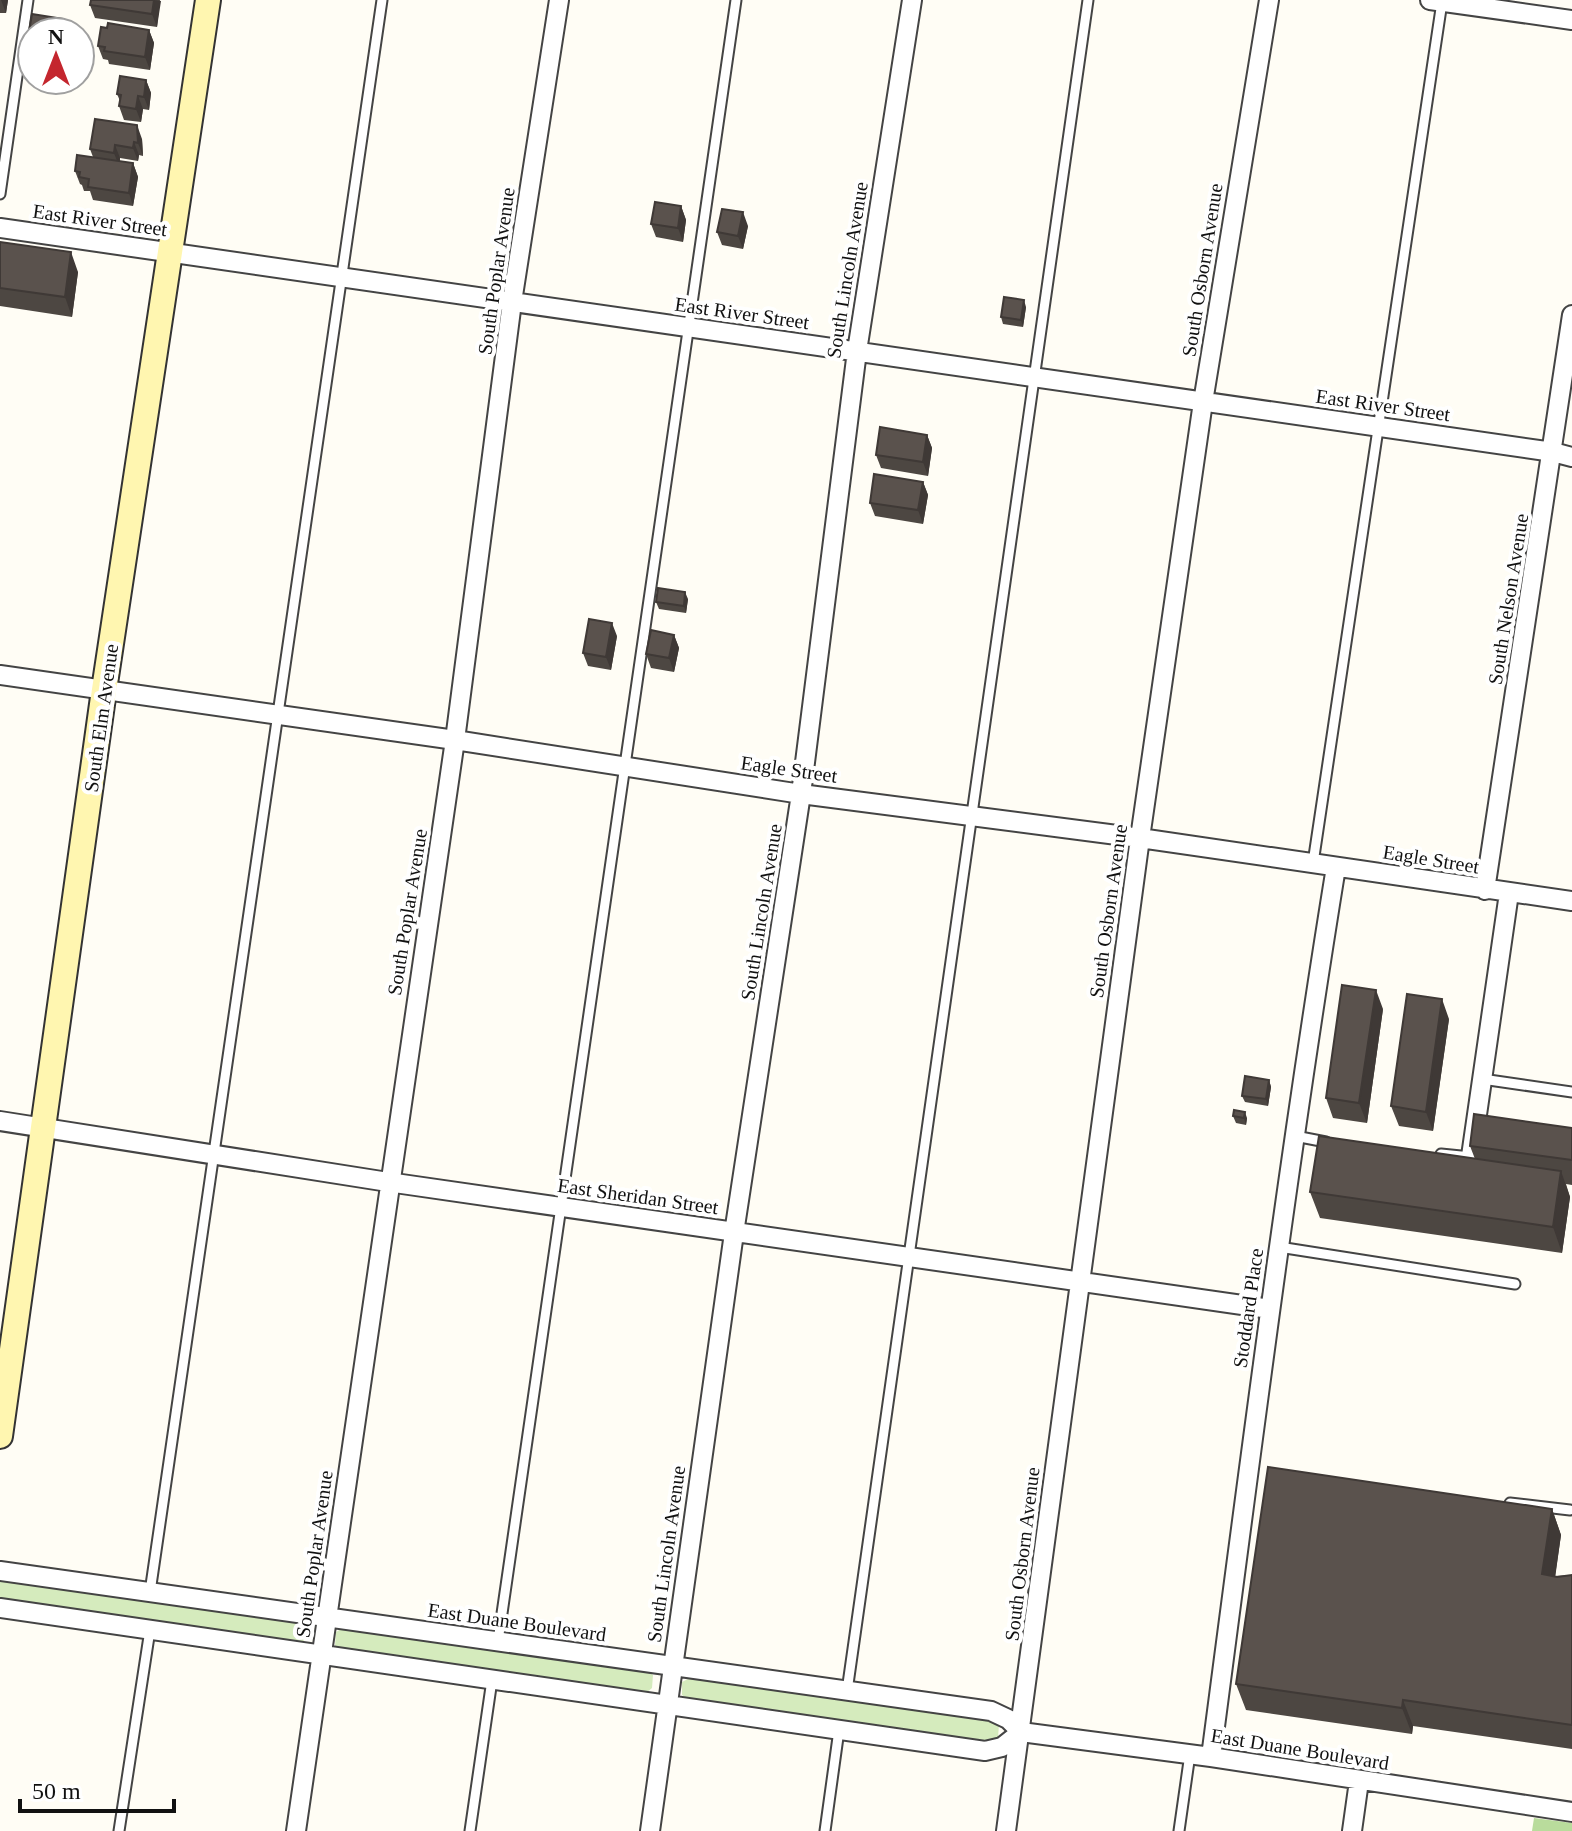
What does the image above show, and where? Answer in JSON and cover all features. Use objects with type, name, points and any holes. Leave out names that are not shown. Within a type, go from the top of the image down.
[{"type":"street","name":"South Elm Avenue","points":[[0,1436],[104,690],[208,0]]},
{"type":"street","name":"South Poplar Avenue","points":[[296,1831],[388,1182],[455,740],[512,302],[559,0]]},
{"type":"street","name":"South Lincoln Avenue","points":[[650,1831],[734,1233],[801,794],[857,351],[912,0]]},
{"type":"street","name":"South Osborn Avenue","points":[[1006,1831],[1140,838],[1203,402],[1269,0]]},
{"type":"street","points":[[1436,1],[1572,20]]},
{"type":"street","name":"East River Street","points":[[0,228],[1572,457]]},
{"type":"street","name":"South Nelson Avenue","points":[[1485,890],[1572,315]]},
{"type":"street","name":"Eagle Street","points":[[0,675],[455,740],[801,794],[1140,838],[1572,901]]},
{"type":"street","name":"Stoddard Place","points":[[1211,1757],[1256,1472],[1270,1309],[1336,867]]},
{"type":"street","points":[[1468,1177],[1509,893]]},
{"type":"street","name":"East Sheridan Street","points":[[0,1121],[388,1182],[1270,1309]]},
{"type":"street","name":"East Duane Boulevard","points":[[0,1571],[991,1711],[1008,1719],[1021,1732],[1211,1757],[1572,1812]]},
{"type":"street","points":[[0,1608],[985,1751],[1002,1747],[1021,1732]]},
{"type":"street","points":[[1352,1831],[1359,1781]]},
{"type":"lane","points":[[0,194],[28,0]]},
{"type":"lane","points":[[150,1592],[382,0]]},
{"type":"lane","points":[[498,1641],[736,0]]},
{"type":"lane","points":[[847,1691],[1088,0]]},
{"type":"lane","points":[[1313,863],[1378,427],[1436,1]]},
{"type":"lane","points":[[1482,1079],[1572,1092]]},
{"type":"lane","points":[[1295,1136],[1336,1145]]},
{"type":"lane","points":[[1426,1153],[1471,1157]]},
{"type":"lane","points":[[1279,1247],[1515,1284]]},
{"type":"lane","points":[[1493,1501],[1570,1510]]},
{"type":"lane","points":[[119,1831],[150,1630]]},
{"type":"lane","points":[[470,1831],[492,1680]]},
{"type":"lane","points":[[825,1831],[839,1730]]},
{"type":"lane","points":[[1179,1831],[1190,1754]]},
{"type":"green space","points":[[0,1579],[304,1623],[306,1639],[300,1643],[0,1599]]},
{"type":"green space","points":[[343,1628],[650,1673],[653,1675],[652,1688],[646,1693],[339,1648],[335,1646],[336,1632]]},
{"type":"green space","points":[[690,1678],[996,1722],[999,1724],[998,1738],[992,1742],[685,1697],[682,1695],[682,1682]]},
{"type":"green space","points":[[1534,1818],[1572,1823],[1572,1831],[1532,1831]]},
{"type":"building","points":[[91,0],[154,0],[152,14],[90,5]]},
{"type":"building","points":[[108,23],[149,30],[145,57],[104,51],[105,47],[98,46],[101,27],[107,28]]},
{"type":"building","points":[[120,76],[146,80],[144,97],[138,96],[136,109],[119,106]]},
{"type":"building","points":[[95,119],[137,125],[138,143],[134,142],[133,148],[115,145],[114,153],[90,149]]},
{"type":"building","points":[[77,155],[133,163],[129,193],[88,187],[89,179],[79,177],[80,172],[75,171]]},
{"type":"building","points":[[655,202],[681,206],[678,228],[651,224]]},
{"type":"building","points":[[722,209],[743,212],[738,236],[717,232]]},
{"type":"building","points":[[0,242],[71,252],[65,297],[0,288]]},
{"type":"building","points":[[1004,297],[1024,300],[1021,320],[1001,317]]},
{"type":"building","points":[[880,427],[927,435],[923,462],[876,455]]},
{"type":"building","points":[[874,474],[923,482],[918,510],[870,503]]},
{"type":"building","points":[[658,588],[685,592],[684,606],[656,602]]},
{"type":"building","points":[[589,619],[612,623],[606,657],[583,653]]},
{"type":"building","points":[[651,630],[674,635],[669,658],[646,654]]},
{"type":"building","points":[[1342,985],[1376,990],[1359,1103],[1326,1098]]},
{"type":"building","points":[[1407,994],[1442,999],[1426,1112],[1391,1106]]},
{"type":"building","points":[[1245,1076],[1269,1080],[1266,1099],[1242,1096]]},
{"type":"building","points":[[1234,1110],[1245,1112],[1244,1118],[1233,1116]]},
{"type":"building","points":[[1474,1114],[1572,1128],[1572,1160],[1470,1146]]},
{"type":"building","points":[[1319,1136],[1561,1171],[1553,1227],[1310,1192]]},
{"type":"building","points":[[1268,1467],[1552,1509],[1542,1574],[1557,1577],[1572,1575],[1572,1725],[1403,1700],[1402,1708],[1236,1684]]}]
